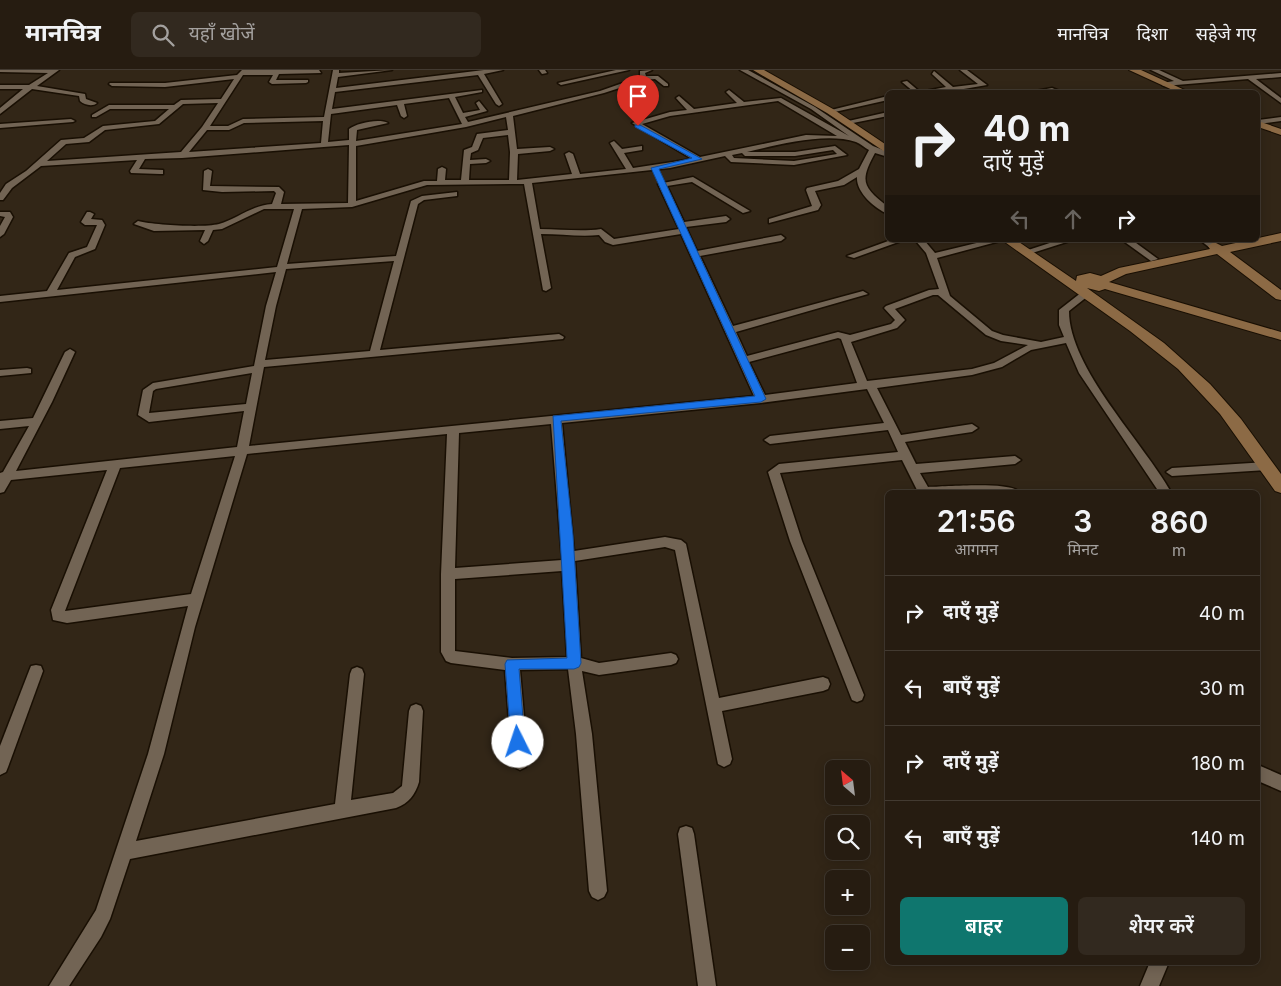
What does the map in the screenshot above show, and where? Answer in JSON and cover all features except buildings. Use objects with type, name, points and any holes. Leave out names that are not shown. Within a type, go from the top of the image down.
[{"type":"street","points":[[324,145],[336,72],[389,70]]},
{"type":"street","points":[[332,90],[500,70]]},
{"type":"street","points":[[561,83],[609,71],[626,70]]},
{"type":"street","points":[[643,78],[642,72],[649,70]]},
{"type":"street","points":[[734,70],[846,138]]},
{"type":"street","points":[[743,70],[813,108],[874,150],[885,152]]},
{"type":"street","points":[[757,70],[830,110],[885,151]]},
{"type":"street","points":[[942,90],[984,85],[963,70]]},
{"type":"street","points":[[1133,70],[1164,84],[1184,88],[1249,77],[1281,75]]},
{"type":"street","points":[[1154,70],[1184,88]]},
{"type":"street","points":[[0,71],[55,71]]},
{"type":"street","points":[[0,112],[31,86],[55,71]]},
{"type":"street","points":[[277,72],[272,81],[273,83],[306,81]]},
{"type":"street","points":[[112,84],[165,85],[242,73],[319,72]]},
{"type":"street","points":[[182,156],[205,128],[242,73]]},
{"type":"street","points":[[480,73],[499,104]]},
{"type":"street","points":[[934,73],[952,89]]},
{"type":"street","points":[[38,164],[182,156],[352,143],[466,125],[570,100],[643,78],[656,77],[666,85]]},
{"type":"street","points":[[1249,77],[1281,101]]},
{"type":"street","points":[[905,82],[915,90]]},
{"type":"street","points":[[0,87],[31,86],[82,94],[84,102],[94,103]]},
{"type":"street","points":[[296,126],[400,102],[480,91]]},
{"type":"street","points":[[729,92],[742,104]]},
{"type":"street","points":[[451,96],[466,125]]},
{"type":"street","points":[[679,98],[693,111]]},
{"type":"street","points":[[830,110],[885,98]]},
{"type":"street","points":[[698,159],[636,124],[663,115],[779,99]]},
{"type":"street","points":[[94,116],[109,107],[174,106],[184,102],[224,101]]},
{"type":"street","points":[[400,102],[404,116]]},
{"type":"street","points":[[461,116],[484,111],[479,104]]},
{"type":"street","points":[[0,198],[9,186],[53,154],[62,143],[86,140],[102,128],[157,123],[174,106]]},
{"type":"street","points":[[509,115],[514,152],[513,182]]},
{"type":"street","points":[[848,122],[885,115]]},
{"type":"street","points":[[205,128],[229,128],[241,121],[327,118]]},
{"type":"street","points":[[1260,123],[1281,119]]},
{"type":"street","points":[[0,126],[71,121]]},
{"type":"street","points":[[352,205],[352,143],[354,128],[384,123]]},
{"type":"street","points":[[1260,124],[1281,132]]},
{"type":"street","points":[[465,181],[467,152],[475,148],[480,136],[512,132]]},
{"type":"street","points":[[138,224],[154,228],[210,228],[228,224],[256,209],[299,205],[352,205],[412,186],[442,181],[528,182],[577,178],[673,165],[776,142],[814,136],[861,141]]},
{"type":"street","points":[[776,142],[782,155]]},
{"type":"street","points":[[614,143],[631,171]]},
{"type":"street","points":[[619,152],[639,148]]},
{"type":"street","points":[[835,148],[843,154],[787,163],[731,160],[725,154],[782,155],[835,148]]},
{"type":"street","points":[[514,152],[550,149]]},
{"type":"street","points":[[772,221],[815,208],[817,204],[810,190],[841,183],[861,171],[874,150]]},
{"type":"street","points":[[569,154],[577,178]]},
{"type":"street","points":[[142,158],[134,171],[160,172]]},
{"type":"street","points":[[466,162],[486,160]]},
{"type":"street","points":[[655,168],[761,399]]},
{"type":"street","points":[[442,169],[442,181]]},
{"type":"street","points":[[208,171],[204,186],[208,189],[276,188],[280,192],[276,206]]},
{"type":"street","points":[[861,171],[860,186],[885,209]]},
{"type":"street","points":[[663,183],[693,179],[746,211]]},
{"type":"street","points":[[528,182],[546,288]]},
{"type":"street","points":[[374,354],[398,258],[416,201],[454,194]]},
{"type":"street","points":[[58,986],[95,932],[104,914],[156,754],[188,627],[242,450],[258,367],[299,205]]},
{"type":"street","points":[[0,214],[10,217],[0,234]]},
{"type":"street","points":[[50,294],[72,255],[91,249],[101,225],[99,222],[85,222],[90,214]]},
{"type":"street","points":[[537,232],[575,231],[582,234],[598,232],[613,242],[726,219]]},
{"type":"street","points":[[204,242],[210,228]]},
{"type":"street","points":[[1260,237],[1281,232]]},
{"type":"street","points":[[694,254],[781,238]]},
{"type":"street","points":[[1260,240],[1281,238]]},
{"type":"street","points":[[851,256],[894,242]]},
{"type":"street","points":[[921,242],[932,256],[946,295],[988,333],[1001,338],[1042,344]]},
{"type":"street","points":[[932,256],[992,242]]},
{"type":"street","points":[[1011,242],[1050,270],[1096,287],[1108,276],[1122,271],[1213,246],[1247,242]]},
{"type":"street","points":[[1026,252],[1062,242]]},
{"type":"street","points":[[1129,242],[1154,259]]},
{"type":"street","points":[[1164,490],[1084,373],[1064,325],[1064,310],[1086,284],[1119,266],[1233,242]]},
{"type":"street","points":[[1213,246],[1281,296]]},
{"type":"street","points":[[0,299],[283,268],[398,258]]},
{"type":"street","points":[[1102,283],[1281,336]]},
{"type":"street","points":[[1086,284],[1205,387],[1226,410],[1281,487]]},
{"type":"street","points":[[743,360],[838,335],[848,338],[884,330],[900,320],[889,308],[932,292],[946,295]]},
{"type":"street","points":[[730,330],[863,294]]},
{"type":"street","points":[[250,407],[149,418],[143,415],[148,390],[153,386],[258,367],[559,337]]},
{"type":"street","points":[[848,338],[846,342],[866,384],[898,439],[923,490]]},
{"type":"street","points":[[3,477],[242,450],[761,399],[866,384],[980,371],[998,365],[1028,348],[1070,339]]},
{"type":"street","points":[[0,489],[3,477],[37,421],[70,352]]},
{"type":"street","points":[[0,373],[27,371]]},
{"type":"street","points":[[556,418],[574,663],[584,734],[598,892]]},
{"type":"street","points":[[0,425],[37,421]]},
{"type":"street","points":[[770,440],[891,426]]},
{"type":"street","points":[[898,439],[972,428]]},
{"type":"street","points":[[453,430],[448,574],[449,655],[460,659],[512,664],[574,663],[604,668],[671,659]]},
{"type":"street","points":[[857,695],[796,541],[774,472],[780,468],[906,455]]},
{"type":"street","points":[[913,469],[1015,460]]},
{"type":"street","points":[[115,465],[58,610],[58,616],[68,617],[198,599]]},
{"type":"street","points":[[1172,472],[1267,466]]},
{"type":"street","points":[[448,574],[568,561],[665,542],[677,544],[684,554],[724,759]]},
{"type":"street","points":[[512,664],[520,762]]},
{"type":"street","points":[[0,767],[36,671]]},
{"type":"street","points":[[342,809],[357,674]]},
{"type":"street","points":[[714,706],[823,684]]},
{"type":"street","points":[[123,852],[396,800],[408,791],[411,782],[416,711]]},
{"type":"street","points":[[1260,774],[1281,783]]},
{"type":"street","points":[[686,834],[707,986]]},
{"type":"street","points":[[1148,986],[1158,965]]},
{"type":"route","points":[[518,742],[512,664],[574,663],[567,535],[556,418],[761,399],[655,168],[698,159],[638,126]]}]
